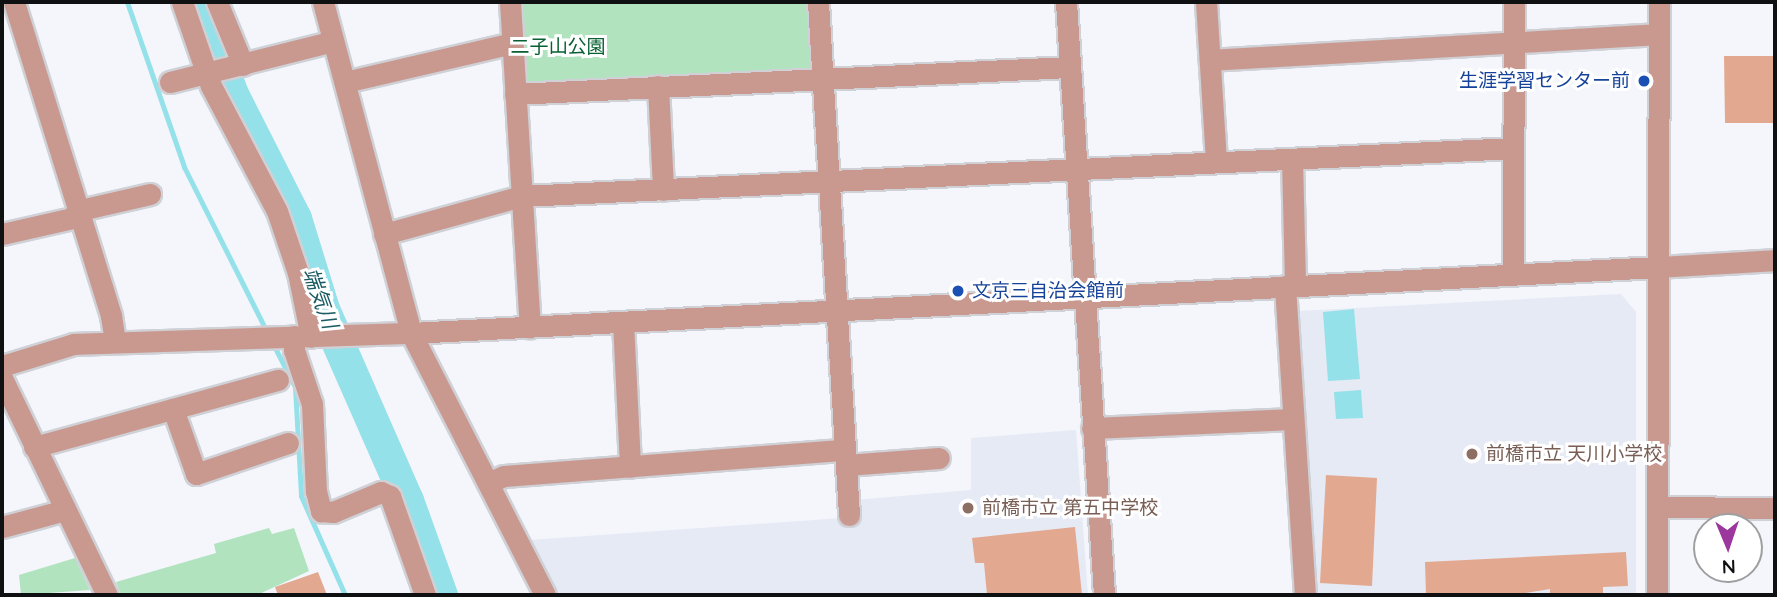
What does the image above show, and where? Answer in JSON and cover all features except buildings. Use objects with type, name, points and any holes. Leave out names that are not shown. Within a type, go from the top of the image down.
[{"type":"street","points":[[14,2],[76,214],[111,316],[115,342]]},
{"type":"street","points":[[182,2],[206,74],[277,211],[298,273],[303,337],[294,350],[312,404],[316,491],[321,511],[333,512],[380,492],[390,496],[425,595]]},
{"type":"street","points":[[217,2],[243,65]]},
{"type":"street","points":[[323,2],[411,333],[545,595]]},
{"type":"street","points":[[510,2],[530,327]]},
{"type":"street","points":[[818,2],[849,515]]},
{"type":"street","points":[[1066,2],[1104,595]]},
{"type":"street","points":[[1206,2],[1216,162]]},
{"type":"street","points":[[1513,275],[1514,2]]},
{"type":"street","points":[[1657,595],[1658,2]]},
{"type":"street","points":[[1210,60],[1513,40],[1658,34]]},
{"type":"street","points":[[170,82],[333,41]]},
{"type":"street","points":[[345,82],[512,43]]},
{"type":"street","points":[[515,94],[1070,67]]},
{"type":"street","points":[[658,86],[663,190]]},
{"type":"street","points":[[384,233],[522,196],[1513,148]]},
{"type":"street","points":[[1292,159],[1290,286],[1293,419],[1305,595]]},
{"type":"street","points":[[2,234],[150,194]]},
{"type":"street","points":[[2,366],[74,344],[411,333],[835,313],[1083,295],[1775,260]]},
{"type":"street","points":[[623,322],[630,467]]},
{"type":"street","points":[[34,447],[278,380]]},
{"type":"street","points":[[4,390],[107,595]]},
{"type":"street","points":[[173,409],[196,474],[288,443]]},
{"type":"street","points":[[1092,428],[1293,419]]},
{"type":"street","points":[[488,483],[504,476],[630,467],[845,458],[939,458]]},
{"type":"street","points":[[1657,507],[1775,508]]},
{"type":"street","points":[[2,527],[65,510]]},
{"type":"shaded area","name":"前橋市立 天川小学校","points":[[1621,294],[1636,312],[1636,595],[1316,595],[1298,311]]},
{"type":"shaded area","name":"前橋市立 第五中学校","points":[[1076,430],[1088,595],[558,595],[530,540],[856,517],[854,500],[971,490],[971,438]]},
{"type":"green space","name":"二子山公園","points":[[510,2],[818,2],[824,79],[515,94]]},
{"type":"green space","points":[[269,528],[272,534],[294,528],[309,571],[257,595],[121,595],[116,582],[216,553],[214,544]]},
{"type":"green space","points":[[75,558],[90,590],[21,595],[19,575]]},
{"type":"water","points":[[1354,309],[1360,379],[1328,381],[1323,312]]},
{"type":"water","points":[[1361,390],[1363,418],[1336,419],[1334,392]]},
{"type":"waterway","points":[[127,2],[184,167],[267,332]]},
{"type":"waterway","name":"端気川","points":[[199,2],[232,94],[295,218],[323,309],[407,500],[441,595]]},
{"type":"waterway","points":[[273,344],[295,387],[301,496],[345,595]]},
{"type":"place","name":"生涯学習センター前","points":[[1644,81]]},
{"type":"place","name":"文京三自治会館前","points":[[958,291]]},
{"type":"place","name":"前橋市立 天川小学校","points":[[1472,454]]},
{"type":"place","name":"前橋市立 第五中学校","points":[[968,508]]}]
